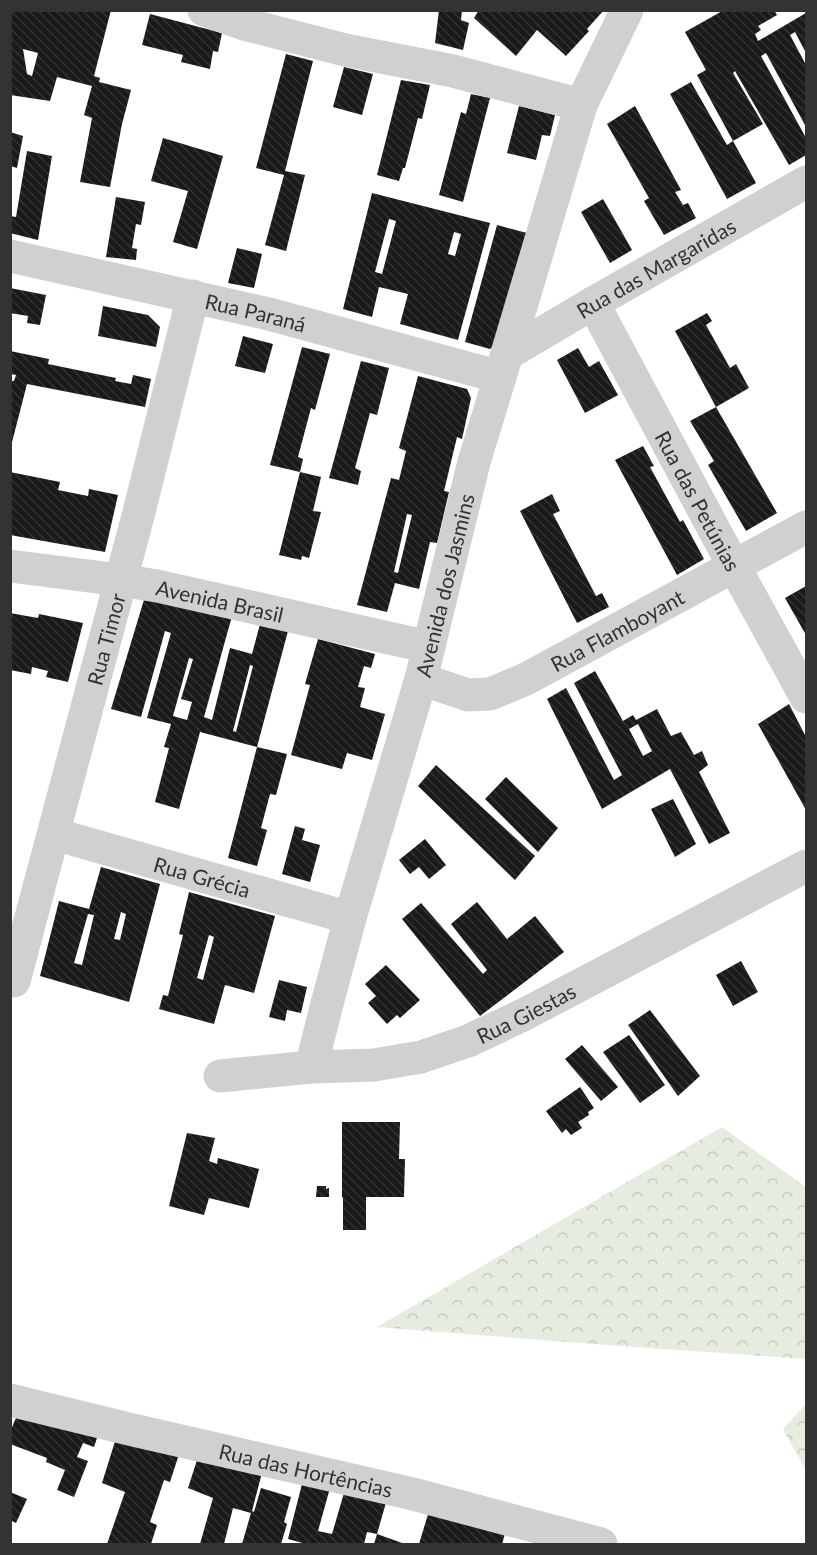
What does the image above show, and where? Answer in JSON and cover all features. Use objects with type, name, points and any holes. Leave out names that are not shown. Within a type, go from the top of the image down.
[{"type":"street","points":[[204,10],[244,24],[345,50],[453,71],[581,105]]},
{"type":"street","name":"Avenida dos Jasmins","points":[[311,1067],[350,918],[421,679],[474,462],[581,105],[627,10]]},
{"type":"street","name":"Rua das Margaridas","points":[[503,365],[593,303],[807,182]]},
{"type":"street","name":"Rua Paraná","points":[[10,256],[503,365]]},
{"type":"street","name":"Rua Timor","points":[[14,981],[138,516],[193,296]]},
{"type":"street","name":"Rua das Petúnias","points":[[593,303],[807,697]]},
{"type":"street","name":"Rua Flamboyant","points":[[421,679],[468,695],[490,694],[526,679],[807,527]]},
{"type":"street","name":"Avenida Brasil","points":[[10,566],[157,586],[429,647]]},
{"type":"street","name":"Rua Grécia","points":[[54,834],[350,918]]},
{"type":"street","name":"Rua Giestas","points":[[220,1076],[311,1067],[374,1065],[421,1057],[468,1041],[522,1016],[807,866]]},
{"type":"street","name":"Rua das Hortências","points":[[10,1400],[409,1492],[601,1545]]},
{"type":"green space","points":[[722,1127],[806,1187],[806,1359],[377,1327]]},
{"type":"green space","points":[[806,1404],[806,1471],[783,1429]]},
{"type":"building","points":[[10,10],[111,10],[94,76],[100,78],[99,82],[131,90],[110,187],[80,182],[92,118],[84,115],[92,86],[57,77],[50,101],[10,95]],"holes":[[[23,49],[38,53],[32,76],[27,74]]]},
{"type":"building","points":[[439,10],[462,10],[461,20],[469,23],[463,50],[435,43]]},
{"type":"building","points":[[479,10],[604,10],[587,29],[589,31],[566,56],[537,30],[516,56],[474,18]]},
{"type":"building","points":[[724,10],[774,10],[777,15],[758,26],[761,30],[755,34],[758,41],[806,13],[806,53],[795,32],[790,35],[806,65],[806,127],[766,53],[761,56],[806,138],[806,155],[789,165],[735,71],[733,73],[763,124],[733,141],[697,75],[706,70],[685,32]]},
{"type":"building","points":[[150,14],[222,33],[218,52],[213,51],[210,69],[181,62],[183,55],[142,45]]},
{"type":"building","points":[[286,54],[313,61],[285,171],[305,175],[286,251],[265,245],[284,175],[256,168]]},
{"type":"building","points":[[344,67],[373,74],[362,115],[333,107]]},
{"type":"building","points":[[401,80],[430,85],[422,119],[418,118],[405,168],[403,168],[399,181],[377,175]]},
{"type":"building","points":[[691,82],[727,145],[733,141],[756,183],[727,199],[670,94]]},
{"type":"building","points":[[471,94],[490,98],[463,202],[439,195],[461,112],[466,114]]},
{"type":"building","points":[[519,106],[555,115],[550,136],[542,135],[536,160],[507,153]]},
{"type":"building","points":[[635,106],[681,190],[675,192],[683,205],[688,203],[696,218],[664,235],[644,201],[649,198],[607,124]]},
{"type":"building","points":[[10,132],[23,136],[17,168],[10,166]]},
{"type":"building","points":[[163,138],[223,156],[197,249],[173,242],[188,191],[151,181]]},
{"type":"building","points":[[27,151],[52,156],[38,240],[10,233],[10,216],[16,217]]},
{"type":"building","points":[[372,193],[490,223],[458,340],[400,324],[408,294],[379,287],[372,317],[343,309]],"holes":[[[389,219],[396,221],[382,274],[375,272]],[[454,232],[461,234],[455,256],[448,254]]]},
{"type":"building","points":[[116,197],[145,202],[141,225],[136,224],[132,248],[137,249],[136,260],[106,257]]},
{"type":"building","points":[[603,199],[632,250],[610,263],[581,212]]},
{"type":"building","points":[[497,225],[527,233],[495,345],[490,349],[465,342]]},
{"type":"building","points":[[237,248],[262,254],[254,288],[228,283]]},
{"type":"building","points":[[10,288],[46,295],[40,325],[27,323],[28,316],[10,313]]},
{"type":"building","points":[[103,306],[148,315],[160,327],[156,347],[98,336]]},
{"type":"building","points":[[707,313],[712,321],[706,325],[730,368],[736,364],[749,388],[716,407],[675,331]]},
{"type":"building","points":[[243,336],[273,344],[265,373],[235,366]]},
{"type":"building","points":[[302,347],[330,354],[315,410],[311,408],[298,457],[303,459],[300,472],[270,465]]},
{"type":"building","points":[[578,348],[589,367],[599,361],[618,395],[585,413],[557,360]]},
{"type":"building","points":[[10,351],[49,359],[48,364],[116,378],[115,381],[131,384],[133,375],[151,379],[145,407],[27,384],[10,450],[10,381],[14,381],[16,375],[10,374]]},
{"type":"building","points":[[361,361],[389,368],[377,415],[370,413],[355,468],[361,471],[358,485],[329,478]]},
{"type":"building","points":[[418,376],[467,389],[471,398],[462,439],[457,437],[444,491],[449,492],[437,543],[430,542],[419,589],[395,583],[387,612],[357,605],[391,478],[399,480],[406,451],[399,448]],"holes":[[[407,514],[412,515],[398,573],[394,572]]]},
{"type":"building","points":[[716,407],[777,513],[746,531],[708,465],[714,461],[690,421]]},
{"type":"building","points":[[643,446],[654,466],[650,467],[680,522],[683,520],[704,559],[677,575],[615,460]]},
{"type":"building","points":[[10,472],[60,482],[58,490],[88,496],[89,489],[118,495],[105,552],[10,535]]},
{"type":"building","points":[[300,472],[321,477],[313,511],[321,512],[309,558],[302,556],[301,560],[279,555]]},
{"type":"building","points":[[552,494],[560,511],[553,514],[596,596],[602,593],[609,607],[577,623],[520,511]]},
{"type":"building","points":[[806,586],[806,635],[785,598]]},
{"type":"building","points":[[146,593],[232,616],[204,717],[212,720],[230,648],[252,654],[260,624],[288,631],[257,747],[200,732],[179,809],[155,802],[169,748],[164,747],[171,724],[147,718],[171,633],[165,631],[141,717],[111,709]],"holes":[[[189,658],[193,659],[181,699],[192,702],[187,720],[173,716]],[[250,665],[253,666],[236,732],[233,731]]]},
{"type":"building","points":[[10,613],[38,618],[39,614],[83,623],[68,682],[46,677],[48,671],[32,667],[31,674],[10,670]]},
{"type":"building","points":[[318,639],[375,654],[371,668],[364,666],[358,687],[365,688],[360,707],[385,714],[372,760],[347,753],[342,769],[291,755],[310,685],[305,684]]},
{"type":"building","points":[[595,671],[623,721],[633,715],[636,720],[657,709],[671,736],[681,732],[694,755],[702,751],[708,765],[699,772],[730,833],[709,844],[670,769],[602,809],[547,699],[566,688],[614,780],[622,775],[574,683]],"holes":[[[638,724],[652,751],[643,756],[629,729]]]},
{"type":"building","points":[[789,704],[806,737],[806,810],[758,724]]},
{"type":"building","points":[[257,747],[287,754],[276,795],[270,794],[261,828],[267,830],[257,866],[228,858]]},
{"type":"building","points":[[436,765],[535,856],[515,880],[418,786]]},
{"type":"building","points":[[506,777],[558,828],[538,852],[485,799]]},
{"type":"building","points":[[673,799],[696,844],[675,857],[651,809]]},
{"type":"building","points":[[295,826],[305,829],[302,840],[320,845],[310,882],[282,874]]},
{"type":"building","points":[[425,839],[446,865],[429,879],[419,867],[410,874],[399,860]]},
{"type":"building","points":[[101,867],[160,884],[129,1002],[40,976],[59,901],[89,909]],"holes":[[[121,912],[126,914],[120,940],[114,939]],[[88,914],[94,915],[82,965],[74,963]]]},
{"type":"building","points":[[189,892],[275,916],[254,993],[225,985],[214,1024],[159,1009],[163,995],[168,996],[183,935],[179,934]],"holes":[[[209,935],[214,937],[203,980],[197,978]]]},
{"type":"building","points":[[477,902],[507,939],[535,916],[564,952],[480,1016],[402,919],[421,903],[483,974],[487,970],[451,924]]},
{"type":"building","points":[[741,961],[758,992],[733,1006],[716,975]]},
{"type":"building","points":[[386,965],[420,1000],[400,1018],[397,1015],[387,1024],[368,1003],[376,996],[365,984]]},
{"type":"building","points":[[279,980],[307,987],[301,1013],[287,1010],[285,1021],[269,1017]]},
{"type":"building","points":[[650,1010],[700,1076],[678,1096],[628,1025]]},
{"type":"building","points":[[629,1035],[665,1085],[640,1103],[603,1052]]},
{"type":"building","points":[[582,1045],[618,1087],[601,1101],[565,1059]]},
{"type":"building","points":[[580,1087],[594,1108],[588,1112],[589,1115],[578,1122],[582,1128],[571,1135],[566,1129],[562,1133],[546,1111]]},
{"type":"building","points":[[342,1122],[400,1122],[399,1159],[405,1159],[404,1197],[366,1197],[366,1230],[343,1230]]},
{"type":"building","points":[[187,1133],[215,1138],[209,1161],[217,1164],[218,1158],[259,1169],[249,1208],[209,1198],[204,1215],[169,1206]]},
{"type":"building","points":[[317,1186],[329,1188],[329,1197],[316,1197]]},
{"type":"building","points":[[21,1406],[98,1435],[94,1447],[83,1443],[77,1457],[88,1461],[74,1497],[57,1490],[65,1470],[46,1462],[47,1458],[10,1444],[10,1432]]},
{"type":"building","points":[[117,1435],[181,1448],[170,1482],[164,1480],[150,1522],[157,1525],[151,1544],[107,1544],[125,1492],[102,1483]]},
{"type":"building","points":[[199,1454],[263,1469],[252,1511],[254,1512],[261,1488],[291,1497],[281,1544],[242,1544],[251,1513],[233,1508],[224,1544],[200,1544],[213,1498],[188,1488]]},
{"type":"building","points":[[303,1480],[330,1488],[318,1531],[332,1534],[346,1486],[387,1499],[377,1534],[367,1532],[364,1544],[306,1544],[288,1539]]},
{"type":"building","points":[[10,1492],[27,1499],[16,1523],[10,1520]]},
{"type":"building","points":[[429,1511],[505,1534],[502,1544],[419,1544]]},
{"type":"building","points":[[377,1534],[405,1544],[374,1544]]}]
